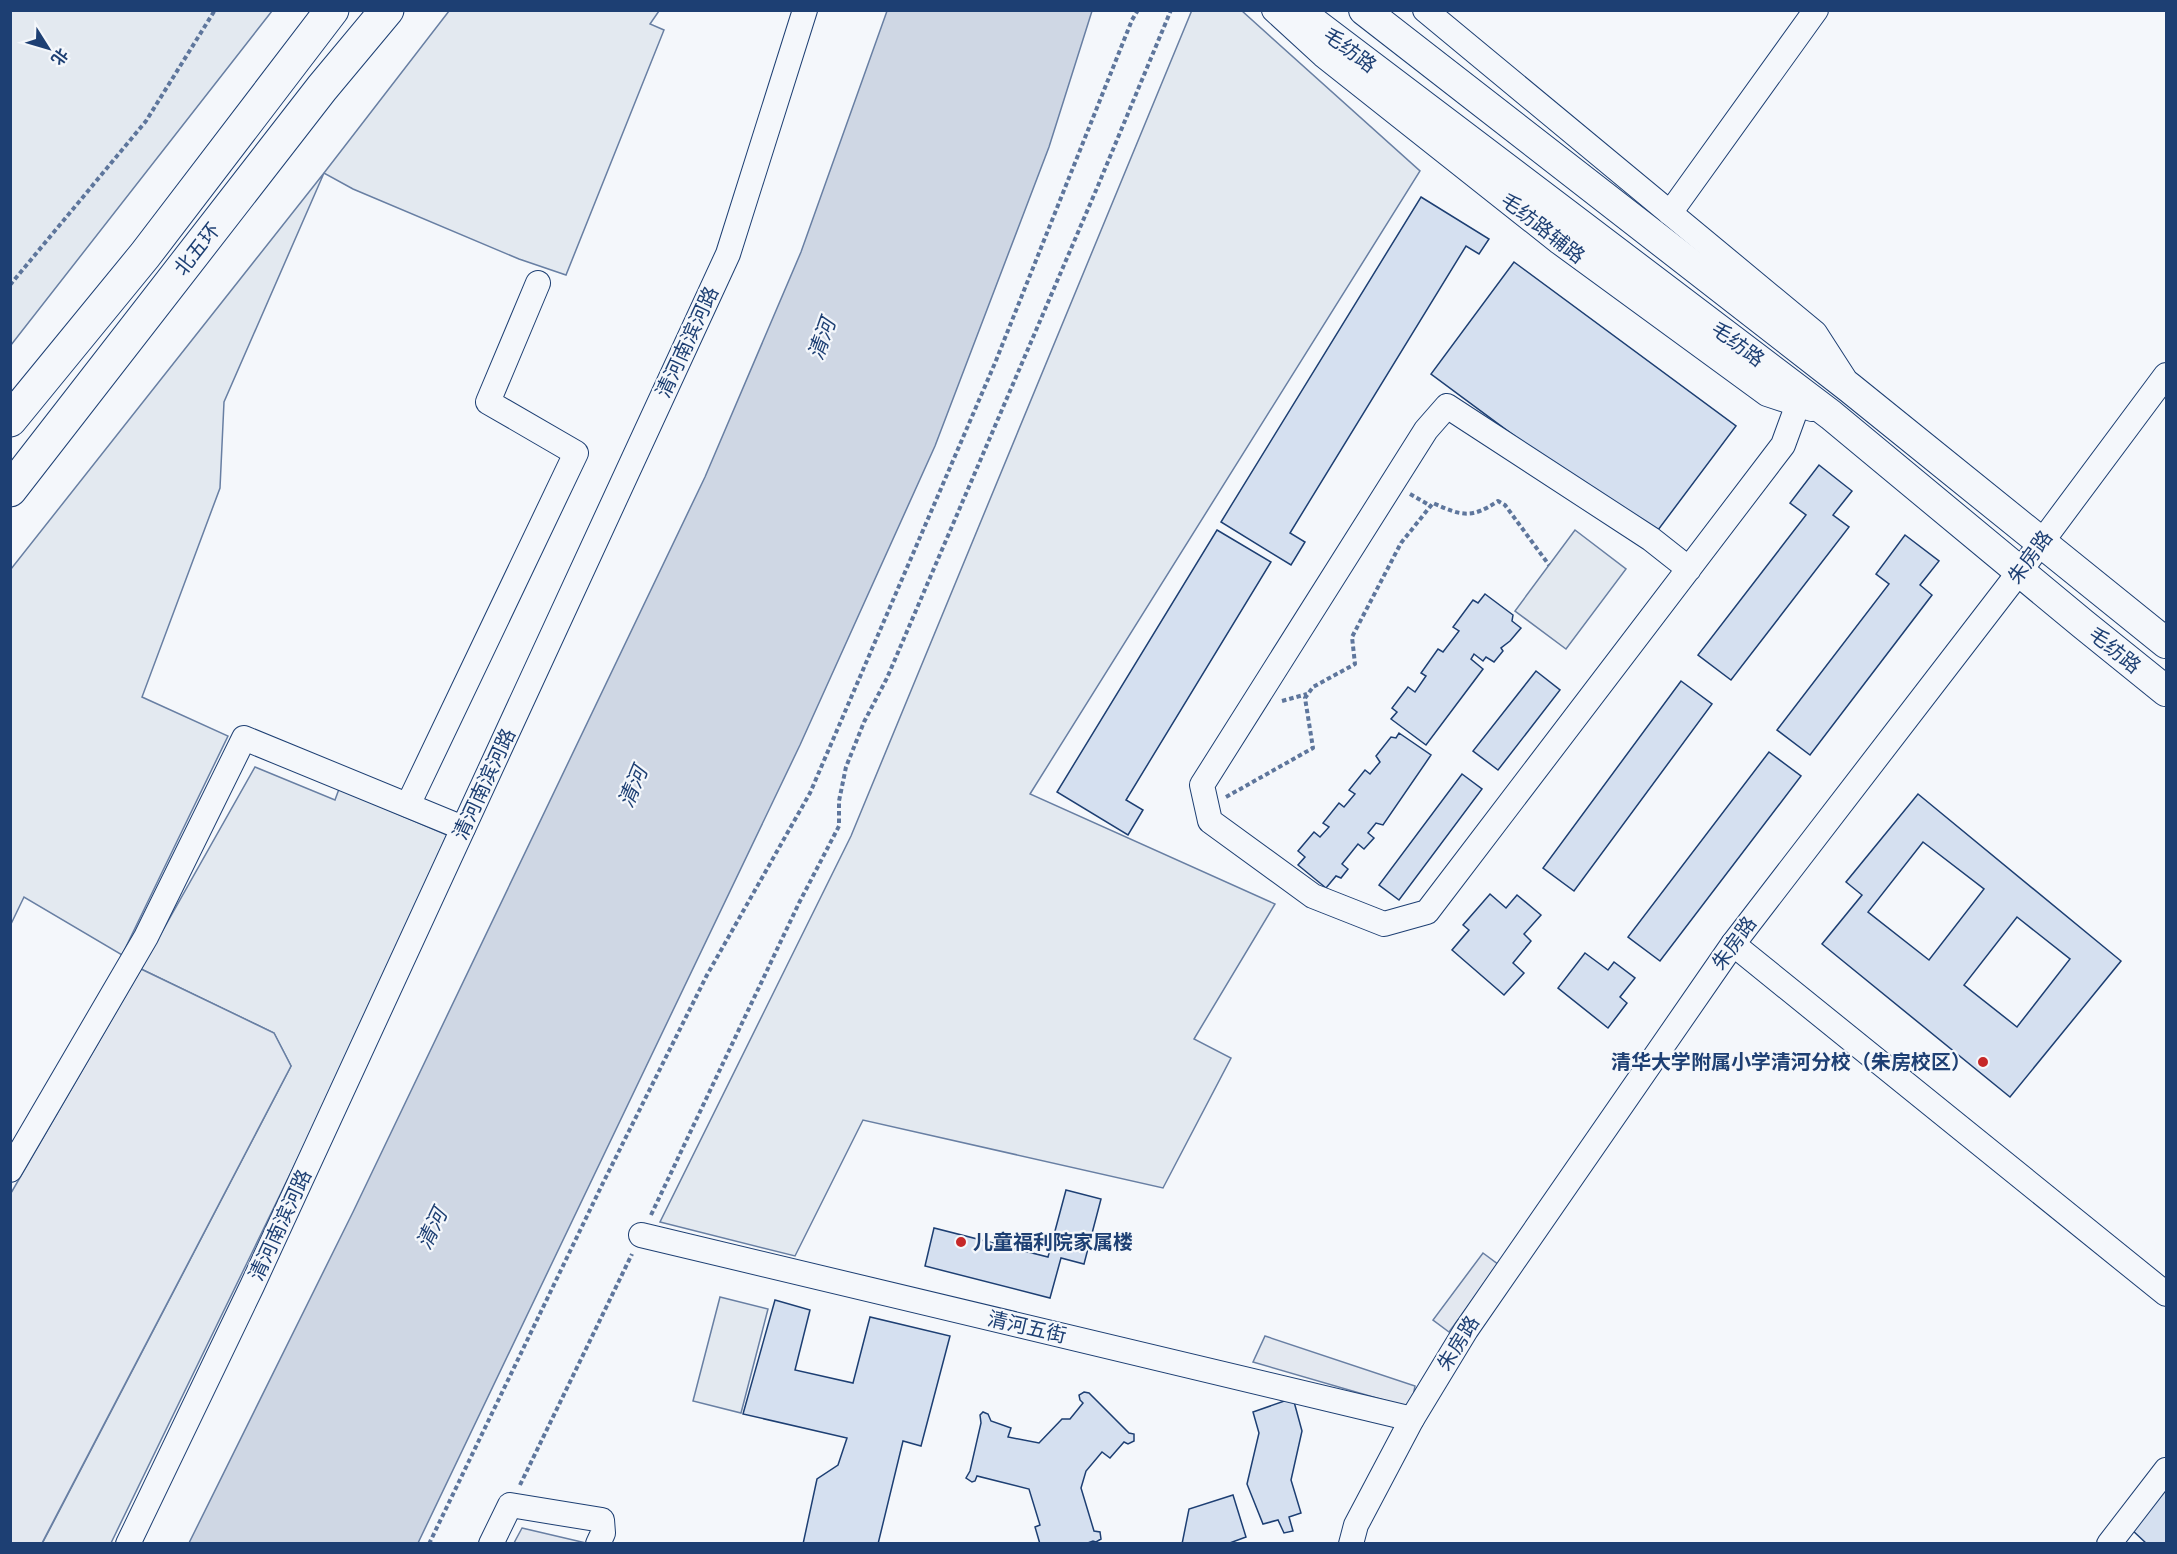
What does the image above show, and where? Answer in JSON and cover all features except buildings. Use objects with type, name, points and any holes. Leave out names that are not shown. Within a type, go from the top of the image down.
[{"type":"highway","name":"北五环","points":[[10,420],[144,255],[332,10]]},
{"type":"highway","name":"北五环","points":[[10,490],[315,98],[387,10]]},
{"type":"main road","name":"毛纺路","points":[[1297,10],[1832,415],[2166,691]]},
{"type":"main road","name":"毛纺路","points":[[1364,10],[1850,388],[2166,643]]},
{"type":"street","name":"清河南滨河路","points":[[128,1544],[252,1286],[728,254],[805,10]]},
{"type":"street","name":"毛纺路辅路","points":[[1274,10],[1323,55],[1559,242],[1767,394],[1832,415]]},
{"type":"street","points":[[1425,10],[1815,333],[1850,388]]},
{"type":"street","points":[[1670,213],[1816,10]]},
{"type":"street","points":[[408,805],[576,453],[488,402],[538,283]]},
{"type":"street","name":"朱房路","points":[[1351,1544],[1356,1525],[1412,1419],[1466,1330],[1733,944],[2020,572],[2166,375]]},
{"type":"street","points":[[1689,569],[1651,539],[1447,406],[1426,430],[1202,785],[1210,821],[1313,896],[1384,924],[1427,912],[1689,569],[1783,445],[1798,404]]},
{"type":"street","points":[[10,1170],[146,937],[244,738],[463,828]]},
{"type":"street","points":[[1733,944],[2166,1294]]},
{"type":"street","name":"清河五街","points":[[641,1235],[1412,1419]]},
{"type":"street","points":[[2109,1544],[2166,1470]]},
{"type":"street","points":[[491,1544],[510,1504],[602,1520],[603,1533],[598,1544]]},
{"type":"path","points":[[10,285],[146,121],[215,10]]},
{"type":"path","points":[[429,1544],[601,1187],[702,986],[810,793],[995,363],[1127,31],[1138,10]]},
{"type":"path","points":[[510,1504],[799,903],[839,826],[839,801],[846,766],[864,722],[887,678],[1093,199],[1171,10]]},
{"type":"path","points":[[1207,808],[1313,748],[1305,698],[1313,687],[1355,664],[1352,637],[1401,543],[1433,502],[1455,513],[1480,512],[1498,501],[1505,506],[1549,566]]},
{"type":"shaded area","points":[[1192,10],[1242,11],[1420,171],[1030,794],[1275,904],[1194,1039],[1231,1058],[1163,1188],[863,1120],[795,1256],[660,1222],[851,836]]},
{"type":"shaded area","points":[[10,11],[272,11],[11,345],[10,345]]},
{"type":"shaded area","points":[[449,11],[659,11],[650,24],[664,30],[566,275],[519,259],[353,189],[324,173]]},
{"type":"shaded area","points":[[324,173],[224,402],[220,488],[142,697],[228,736],[122,955],[24,897],[11,924],[11,569]]},
{"type":"shaded area","points":[[1575,530],[1626,569],[1566,649],[1515,611]]},
{"type":"shaded area","points":[[255,767],[335,800],[339,789],[447,835],[329,1094],[111,1543],[42,1544],[291,1066],[274,1033],[141,969]]},
{"type":"shaded area","points":[[141,969],[274,1033],[291,1066],[42,1543],[11,1544],[11,1193]]},
{"type":"shaded area","points":[[1483,1253],[1499,1265],[1449,1332],[1433,1320]]},
{"type":"shaded area","points":[[720,1297],[768,1309],[741,1413],[693,1401]]},
{"type":"shaded area","points":[[1265,1336],[1415,1386],[1411,1408],[1253,1362]]},
{"type":"shaded area","points":[[522,1528],[586,1543],[514,1543]]},
{"type":"water","name":"清河","points":[[887,11],[1092,11],[1049,147],[935,446],[800,745],[418,1543],[189,1543],[353,1212],[705,477],[801,252]]},
{"type":"place","name":"清华大学附属小学清河分校（朱房校区）","points":[[1983,1062]]},
{"type":"place","name":"儿童福利院家属楼","points":[[961,1242]]}]
